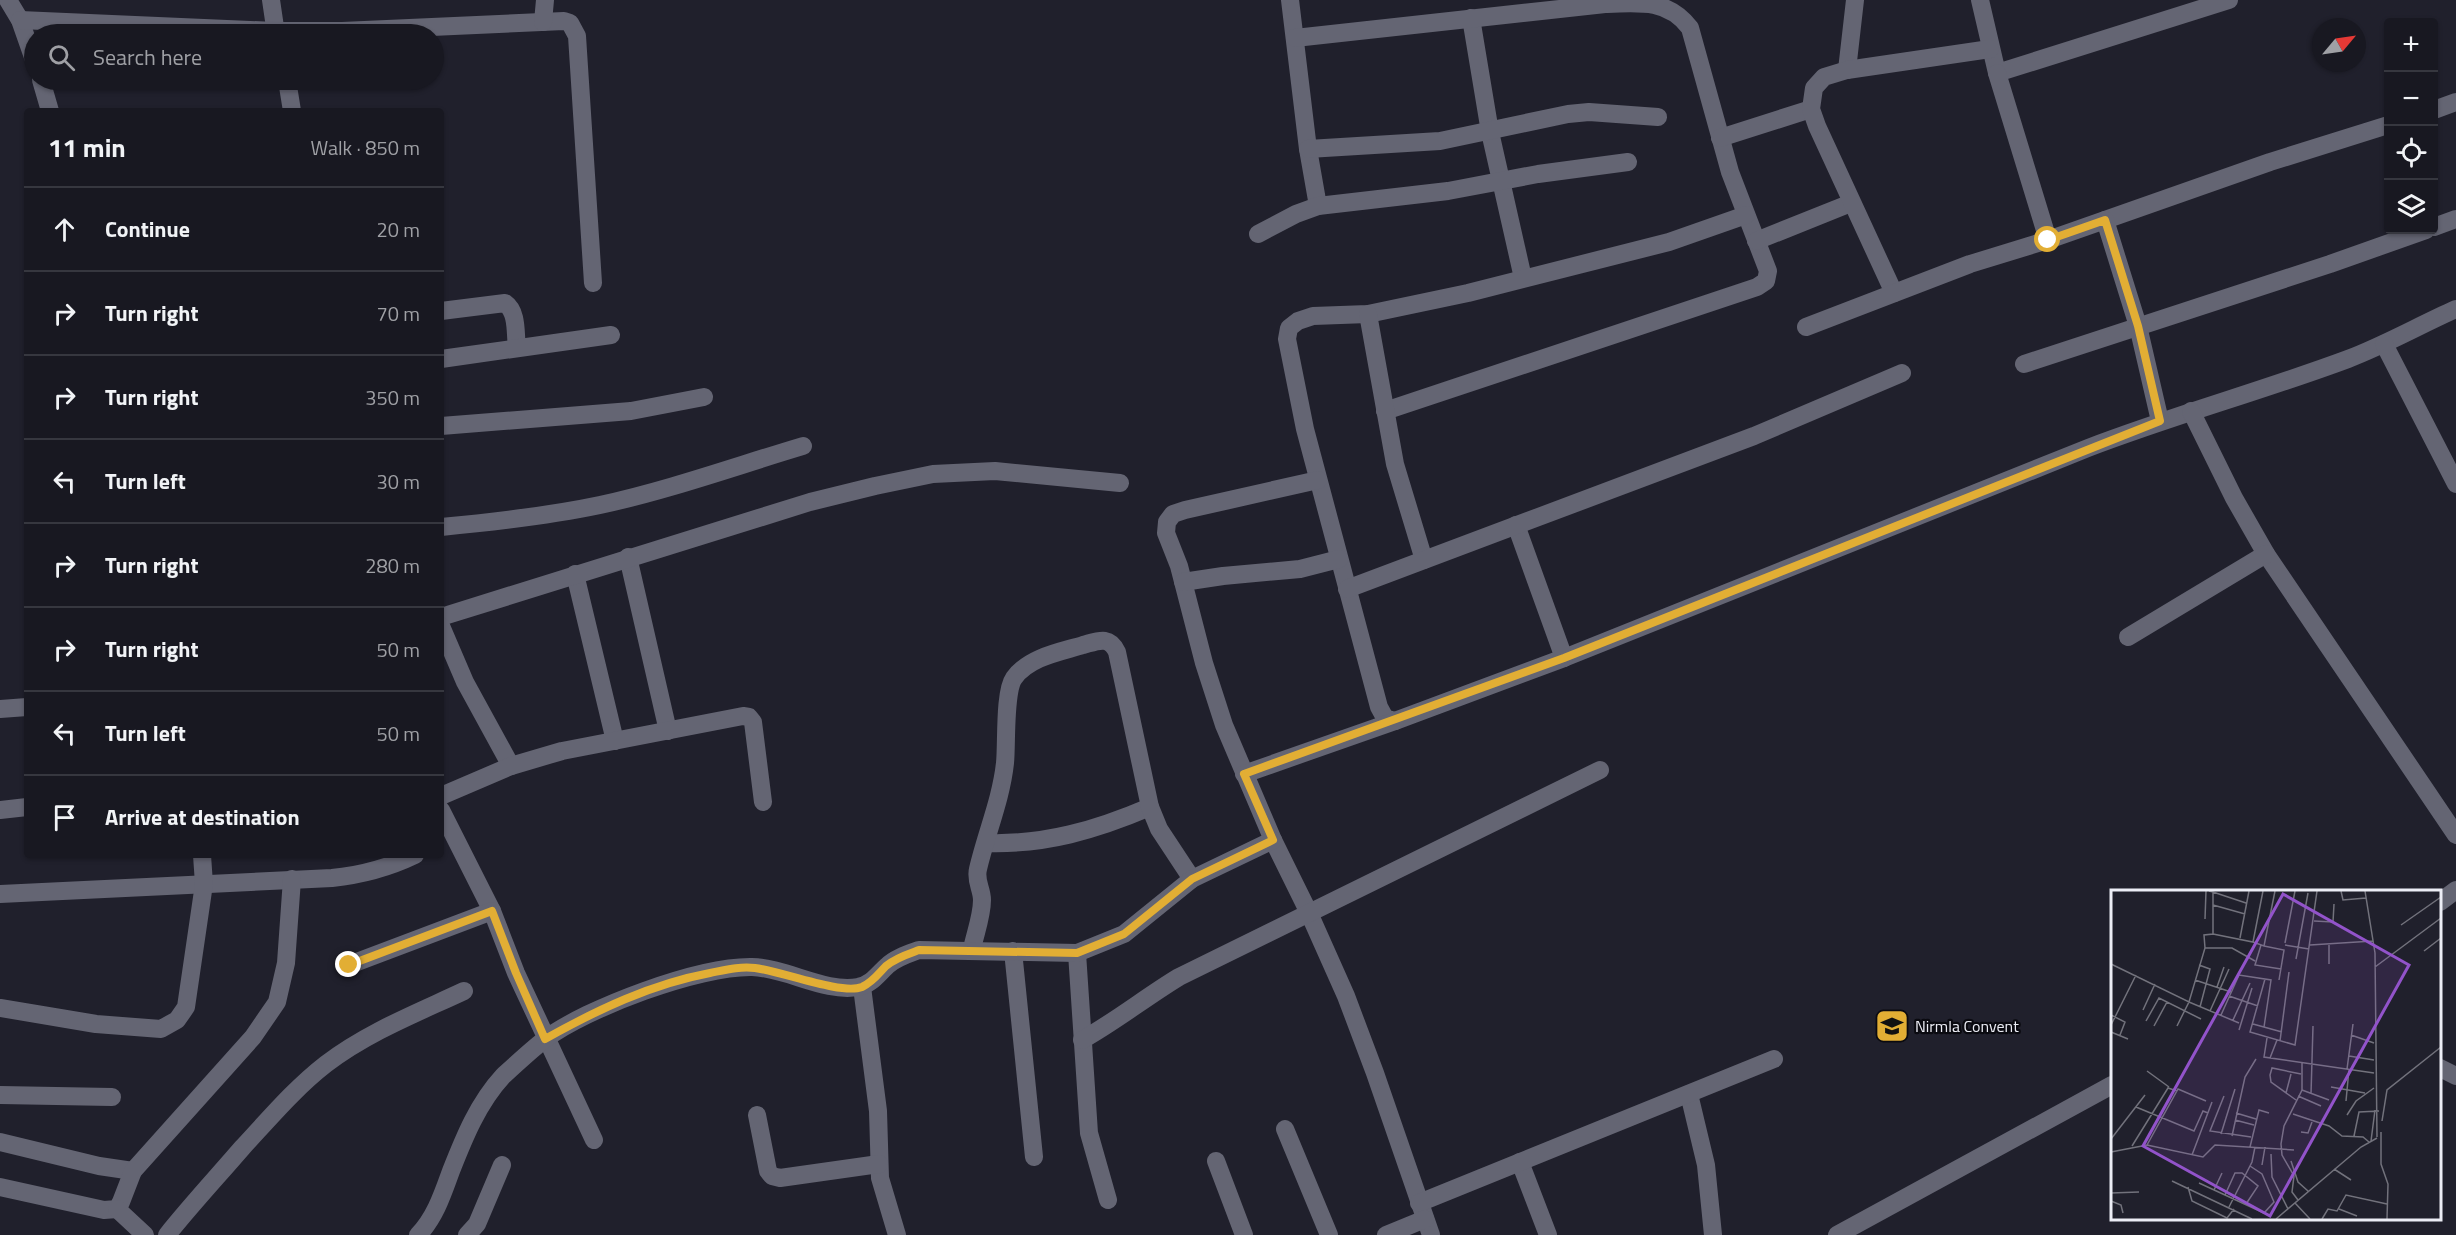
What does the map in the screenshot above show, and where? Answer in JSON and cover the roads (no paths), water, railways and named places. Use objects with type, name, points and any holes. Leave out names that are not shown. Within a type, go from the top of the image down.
[{"type":"street","points":[[8,0],[24,31]]},
{"type":"street","points":[[271,0],[274,24]]},
{"type":"street","points":[[543,22],[545,0]]},
{"type":"street","points":[[1290,0],[1308,148],[1318,206]]},
{"type":"street","points":[[1847,70],[1855,0]]},
{"type":"street","points":[[1980,0],[1996,73],[2048,240]]},
{"type":"street","points":[[1996,73],[2229,0]]},
{"type":"street","points":[[1295,38],[1470,18],[1514,7],[1653,1],[1670,5],[1682,15],[1690,28],[1720,138],[1768,271],[1766,281],[1757,287],[1385,411]]},
{"type":"street","points":[[1470,18],[1490,132],[1523,278]]},
{"type":"street","points":[[20,20],[98,24]]},
{"type":"street","points":[[444,26],[570,23],[577,36],[593,283]]},
{"type":"street","points":[[1894,293],[1828,154],[1811,110],[1814,88],[1824,77],[1847,70],[1990,49]]},
{"type":"street","points":[[44,90],[49,108]]},
{"type":"street","points":[[289,90],[292,108]]},
{"type":"street","points":[[2438,108],[2456,102]]},
{"type":"street","points":[[1720,138],[1811,110]]},
{"type":"street","points":[[1308,148],[1440,141],[1568,114],[1589,112],[1658,117]]},
{"type":"street","points":[[1806,327],[1970,264],[2048,240],[2270,162],[2385,126]]},
{"type":"street","points":[[1258,234],[1296,214],[1318,206],[1392,199],[1538,174],[1628,162]]},
{"type":"street","points":[[1756,241],[1851,203]]},
{"type":"street","points":[[1395,721],[1385,718],[1379,707],[1347,589],[1305,429],[1287,339],[1289,328],[1298,321],[1313,315],[1368,314],[1468,293],[1669,242],[1746,215]]},
{"type":"street","points":[[2438,225],[2456,219]]},
{"type":"street","points":[[2105,220],[2138,326],[2160,421]]},
{"type":"street","points":[[2024,364],[2415,234]]},
{"type":"street","points":[[444,311],[505,303],[510,306],[513,314],[516,348]]},
{"type":"street","points":[[1244,774],[1564,658],[2160,421],[2271,386],[2384,344],[2456,309]]},
{"type":"street","points":[[1368,314],[1395,464],[1424,560]]},
{"type":"street","points":[[444,359],[610,335]]},
{"type":"street","points":[[2384,344],[2456,484]]},
{"type":"street","points":[[1347,589],[1605,494],[1754,436],[1902,372]]},
{"type":"street","points":[[444,426],[631,411],[704,397]]},
{"type":"street","points":[[2191,411],[2234,498],[2266,554],[2456,835]]},
{"type":"street","points":[[444,527],[484,523],[599,505],[645,494],[803,446]]},
{"type":"street","points":[[444,615],[810,502],[933,474],[996,471],[1120,483]]},
{"type":"street","points":[[1318,480],[1173,514],[1167,522],[1166,533],[1183,582],[1217,704],[1273,840],[1310,913],[1346,996],[1376,1073],[1425,1219]]},
{"type":"street","points":[[1516,525],[1564,658]]},
{"type":"street","points":[[2128,637],[2266,554]]},
{"type":"street","points":[[628,557],[668,731]]},
{"type":"street","points":[[1183,582],[1300,569],[1339,559]]},
{"type":"street","points":[[575,574],[615,741]]},
{"type":"street","points":[[444,633],[465,682],[511,766]]},
{"type":"street","points":[[972,949],[982,900],[978,887],[978,870],[1001,789],[1005,763],[1009,691],[1013,679],[1037,660],[1098,641],[1107,640],[1113,643],[1117,652],[1150,807],[1159,829],[1192,879]]},
{"type":"street","points":[[0,709],[24,707]]},
{"type":"street","points":[[444,795],[511,766],[562,751],[743,716],[749,717],[754,729],[763,802]]},
{"type":"street","points":[[1082,1040],[1115,1022],[1152,993],[1179,977],[1599,770]]},
{"type":"street","points":[[0,810],[24,807]]},
{"type":"street","points":[[986,843],[1009,844],[1048,840],[1081,833],[1150,807]]},
{"type":"street","points":[[444,823],[448,840],[492,911],[545,1039],[594,1140]]},
{"type":"street","points":[[418,1235],[439,1204],[477,1112],[502,1077],[545,1039],[586,1016],[642,992],[688,977],[731,969],[753,967],[771,970],[844,989],[862,987],[878,976],[887,966],[904,955],[919,950],[972,949],[1077,953],[1124,934],[1192,879],[1273,840]]},
{"type":"street","points":[[0,1008],[96,1024],[145,1028],[161,1029],[177,1020],[186,1007],[204,884],[202,858]]},
{"type":"street","points":[[0,894],[332,878],[363,874],[395,865],[409,858]]},
{"type":"street","points":[[117,1209],[133,1171],[252,1037],[277,1002],[286,963],[292,879]]},
{"type":"street","points":[[2441,901],[2456,890]]},
{"type":"street","points":[[349,965],[492,911]]},
{"type":"street","points":[[1013,951],[1034,1157]]},
{"type":"street","points":[[1077,953],[1089,1133],[1108,1200]]},
{"type":"street","points":[[862,987],[878,1111],[879,1164],[883,1188],[897,1235]]},
{"type":"street","points":[[167,1235],[261,1127],[300,1086],[327,1063],[374,1033],[464,991]]},
{"type":"street","points":[[1386,1235],[1425,1219],[1520,1162],[1774,1059]]},
{"type":"street","points":[[2441,1069],[2456,1076]]},
{"type":"street","points":[[1837,1235],[2111,1086]]},
{"type":"street","points":[[0,1095],[112,1097]]},
{"type":"street","points":[[1689,1095],[1706,1165],[1713,1235]]},
{"type":"street","points":[[757,1115],[768,1172],[772,1176],[780,1178],[879,1164]]},
{"type":"street","points":[[1285,1130],[1329,1235]]},
{"type":"street","points":[[0,1142],[99,1166],[133,1171]]},
{"type":"street","points":[[1216,1161],[1244,1235]]},
{"type":"street","points":[[1520,1162],[1548,1235]]},
{"type":"street","points":[[467,1235],[477,1224],[502,1166]]},
{"type":"street","points":[[0,1187],[104,1210],[117,1209],[145,1235]]},
{"type":"place","name":"Nirmla Convent","points":[[1892,1026]]}]
